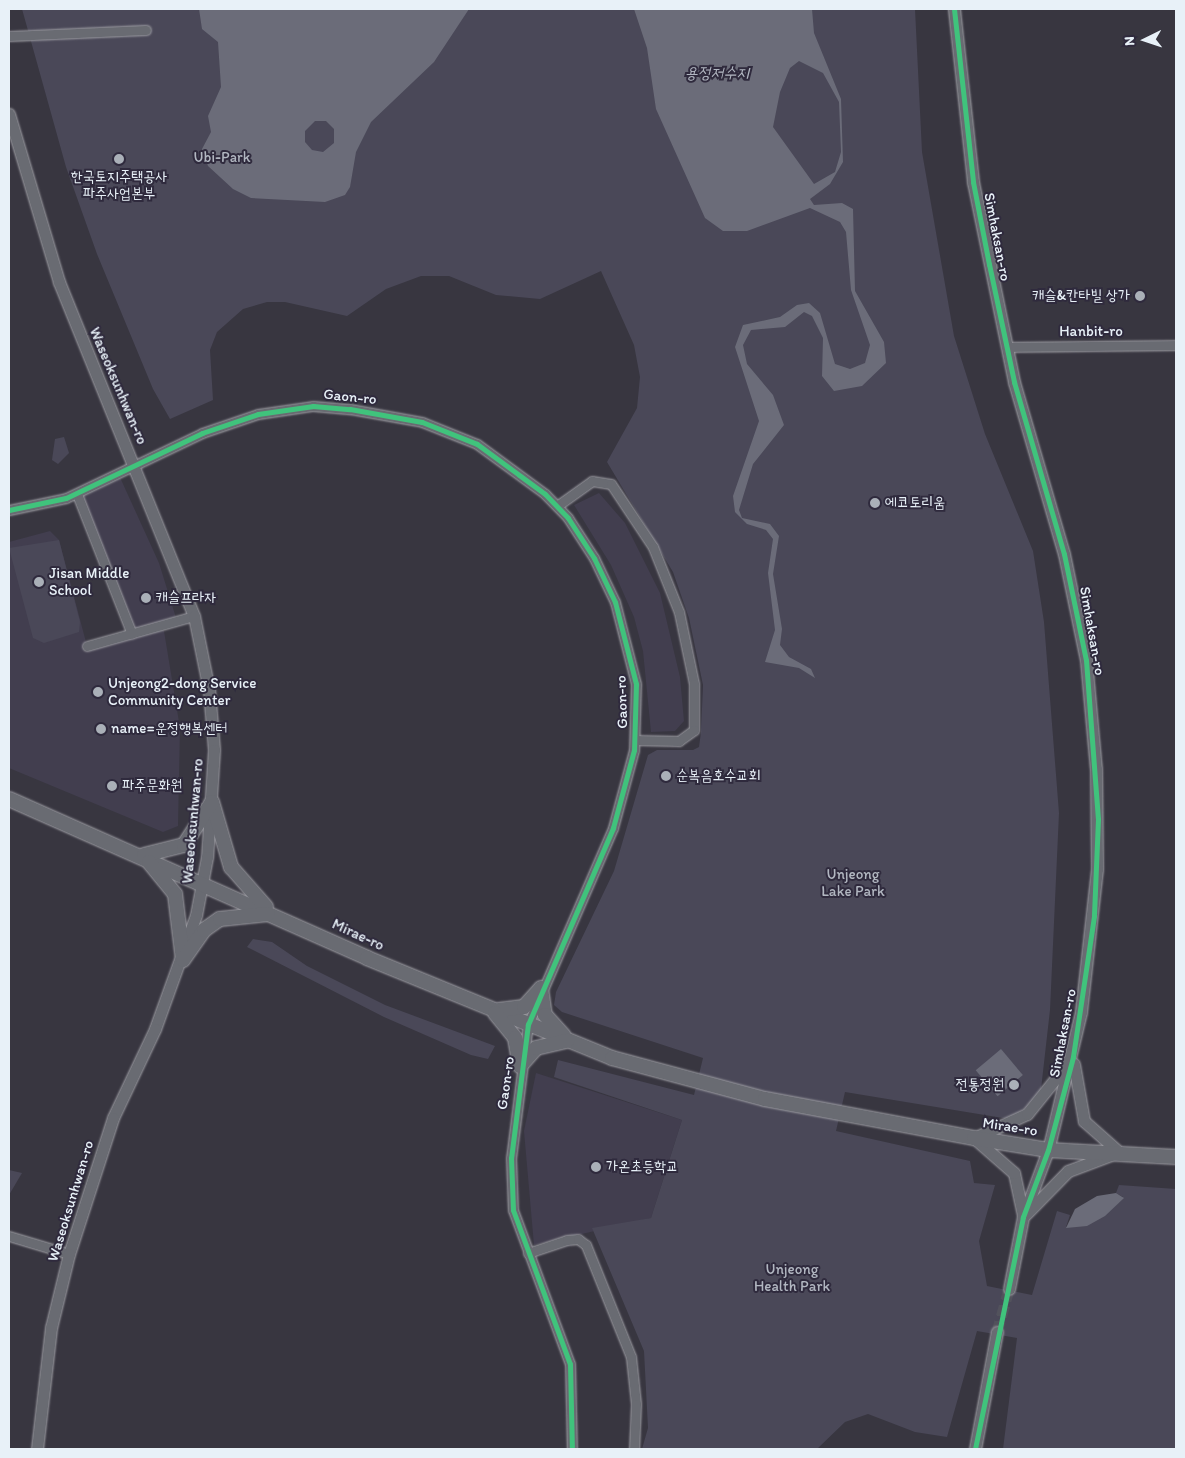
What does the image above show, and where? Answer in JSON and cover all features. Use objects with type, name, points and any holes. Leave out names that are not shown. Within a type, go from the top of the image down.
[{"type":"main road","name":"Mirae-ro","points":[[9,799],[493,1010],[612,1058],[840,1113],[974,1138],[1048,1150],[1119,1152],[1176,1157]]},
{"type":"main road","points":[[183,960],[175,894],[141,855],[184,845],[212,802]]},
{"type":"main road","points":[[212,802],[231,867],[274,914]]},
{"type":"main road","points":[[183,960],[204,930],[220,919],[274,914]]},
{"type":"main road","points":[[493,1010],[524,1007],[542,988]]},
{"type":"main road","points":[[542,988],[545,1015],[569,1041]]},
{"type":"main road","points":[[493,1010],[515,1038],[520,1066]]},
{"type":"main road","points":[[520,1066],[536,1048],[569,1041]]},
{"type":"street","name":"Simhaksan-ro","points":[[954,9],[973,182],[1006,347],[1064,554],[1092,714],[1097,869],[1073,1056],[1048,1150],[1023,1217],[1009,1289]]},
{"type":"street","points":[[9,36],[146,30]]},
{"type":"street","name":"Waseoksunhwan-ro","points":[[9,114],[59,282],[136,465],[194,616],[209,690],[214,750],[212,802],[204,883],[183,960],[113,1118],[69,1254],[51,1328],[37,1449]]},
{"type":"street","name":"Hanbit-ro","points":[[1006,347],[1176,345]]},
{"type":"street","name":"Gaon-ro","points":[[9,510],[77,494],[202,433],[258,414],[313,406],[350,409],[422,422],[477,444],[512,466],[557,506],[594,558],[615,602],[636,684],[635,740],[613,828],[528,1024],[520,1066],[511,1158],[513,1197],[528,1253],[570,1364],[572,1449]]},
{"type":"street","points":[[557,506],[592,481],[610,484],[653,547],[679,612],[694,684],[694,730],[679,741],[635,740]]},
{"type":"street","points":[[77,494],[132,634]]},
{"type":"street","points":[[87,646],[194,616]]},
{"type":"street","points":[[1023,1217],[1014,1173],[974,1138],[1027,1114],[1073,1056]]},
{"type":"street","points":[[1023,1217],[1068,1171],[1119,1152],[1080,1113],[1073,1056]]},
{"type":"street","points":[[9,1236],[69,1254]]},
{"type":"street","points":[[528,1253],[572,1239],[586,1245],[618,1316],[630,1357],[636,1404],[634,1449]]},
{"type":"street","points":[[975,1449],[997,1332]]},
{"type":"shaded area","points":[[118,473],[159,563],[177,621],[163,625],[180,728],[178,826],[163,832],[9,768],[9,542],[50,531],[59,540],[87,646],[131,634],[77,494]]},
{"type":"shaded area","points":[[599,493],[625,523],[660,593],[680,677],[684,721],[675,731],[651,732],[643,651],[634,617],[611,565],[574,505]]},
{"type":"shaded area","name":"가온초등학교","points":[[536,1073],[682,1120],[651,1218],[534,1245],[524,1131]]},
{"type":"green space","points":[[22,9],[915,9],[922,152],[954,336],[985,434],[1033,551],[1044,622],[1059,813],[1050,1010],[1040,1098],[1009,1119],[845,1092],[836,1131],[970,1161],[974,1183],[995,1185],[979,1241],[987,1286],[1032,1295],[1057,1211],[1070,1215],[1066,1227],[1123,1197],[1116,1193],[1119,1185],[1176,1189],[1176,1449],[1003,1449],[1017,1338],[977,1331],[947,1437],[915,1432],[868,1414],[845,1422],[817,1449],[642,1449],[648,1428],[644,1351],[592,1228],[651,1218],[682,1120],[554,1077],[558,1060],[694,1095],[703,1058],[562,1012],[554,1005],[556,992],[614,871],[648,755],[657,750],[693,750],[699,747],[701,732],[703,685],[689,618],[673,572],[607,462],[637,408],[640,377],[634,345],[601,271],[540,299],[496,295],[449,276],[421,276],[386,289],[347,316],[285,302],[267,302],[243,309],[217,332],[210,350],[213,400],[170,419],[153,389],[97,254],[66,167]]},
{"type":"green space","points":[[64,437],[69,453],[58,464],[52,460],[55,439]]},
{"type":"green space","points":[[59,540],[80,622],[79,632],[44,643],[33,638],[9,548]]},
{"type":"green space","points":[[253,939],[272,942],[307,966],[385,1005],[495,1046],[488,1059],[471,1055],[384,1017],[247,947]]},
{"type":"green space","points":[[9,1170],[22,1173],[9,1195]]},
{"type":"water","points":[[199,9],[469,9],[434,62],[371,122],[356,152],[350,187],[345,195],[325,202],[251,198],[233,189],[208,166],[202,149],[211,132],[208,116],[221,87],[218,42],[202,29]],"holes":[[[315,121],[326,121],[334,129],[334,143],[323,152],[312,150],[305,142],[305,131]]]},
{"type":"water","name":"용정저수지","points":[[634,9],[812,9],[814,33],[841,99],[843,162],[830,184],[810,199],[814,205],[842,203],[853,209],[855,291],[884,342],[886,363],[862,386],[834,391],[822,376],[823,338],[812,316],[804,312],[785,327],[751,330],[743,345],[747,364],[773,395],[784,425],[753,464],[739,510],[742,518],[770,524],[779,536],[773,574],[782,629],[780,645],[789,657],[811,669],[815,678],[799,668],[765,662],[775,630],[768,573],[773,539],[766,530],[747,524],[735,512],[733,496],[759,421],[735,347],[743,325],[780,317],[797,305],[809,303],[820,313],[835,364],[850,369],[865,363],[870,345],[851,290],[846,232],[840,222],[810,208],[747,231],[723,231],[705,218],[656,109],[647,48]],"holes":[[[799,61],[823,73],[839,102],[841,152],[835,172],[814,184],[773,127],[780,92],[790,68]]]},
{"type":"water","points":[[1001,1049],[1023,1075],[998,1096],[976,1070]]},
{"type":"water","points":[[1116,1193],[1124,1198],[1105,1216],[1087,1226],[1066,1228],[1075,1209],[1097,1196]]},
{"type":"tunnel","points":[[997,1332],[1009,1289]]},
{"type":"cycle path","points":[[954,9],[973,182],[989,264],[1014,382],[1064,554],[1086,660],[1098,819],[1094,916],[1073,1057],[1048,1150],[1023,1217],[975,1449]]},
{"type":"cycle path","points":[[9,510],[66,498],[202,433],[258,414],[313,406],[350,409],[422,422],[477,444],[545,494],[568,518],[594,558],[615,602],[636,684],[634,750],[613,828],[528,1024],[511,1158],[513,1210],[570,1364],[572,1449]]},
{"type":"place","name":"한국토지주택공사 파주사업본부","points":[[119,159]]},
{"type":"place","name":"캐슬&칸타빌 상가","points":[[1140,296]]},
{"type":"place","name":"에코토리움","points":[[875,503]]},
{"type":"place","name":"Jisan Middle School","points":[[39,582]]},
{"type":"place","name":"캐슬프라자","points":[[146,598]]},
{"type":"place","name":"Unjeong2-dong Service Community Center","points":[[98,692]]},
{"type":"place","name":"name=운정행복센터","points":[[101,729]]},
{"type":"place","name":"순복음호수교회","points":[[666,776]]},
{"type":"place","name":"파주문화원","points":[[112,786]]},
{"type":"place","name":"전통정원","points":[[1014,1085]]},
{"type":"place","name":"가온초등학교","points":[[596,1167]]},
{"type":"park label","name":"Ubi-Park","points":[[222,158]]},
{"type":"park label","name":"Unjeong Lake Park","points":[[853,882]]},
{"type":"park label","name":"Unjeong Health Park","points":[[792,1278]]}]
